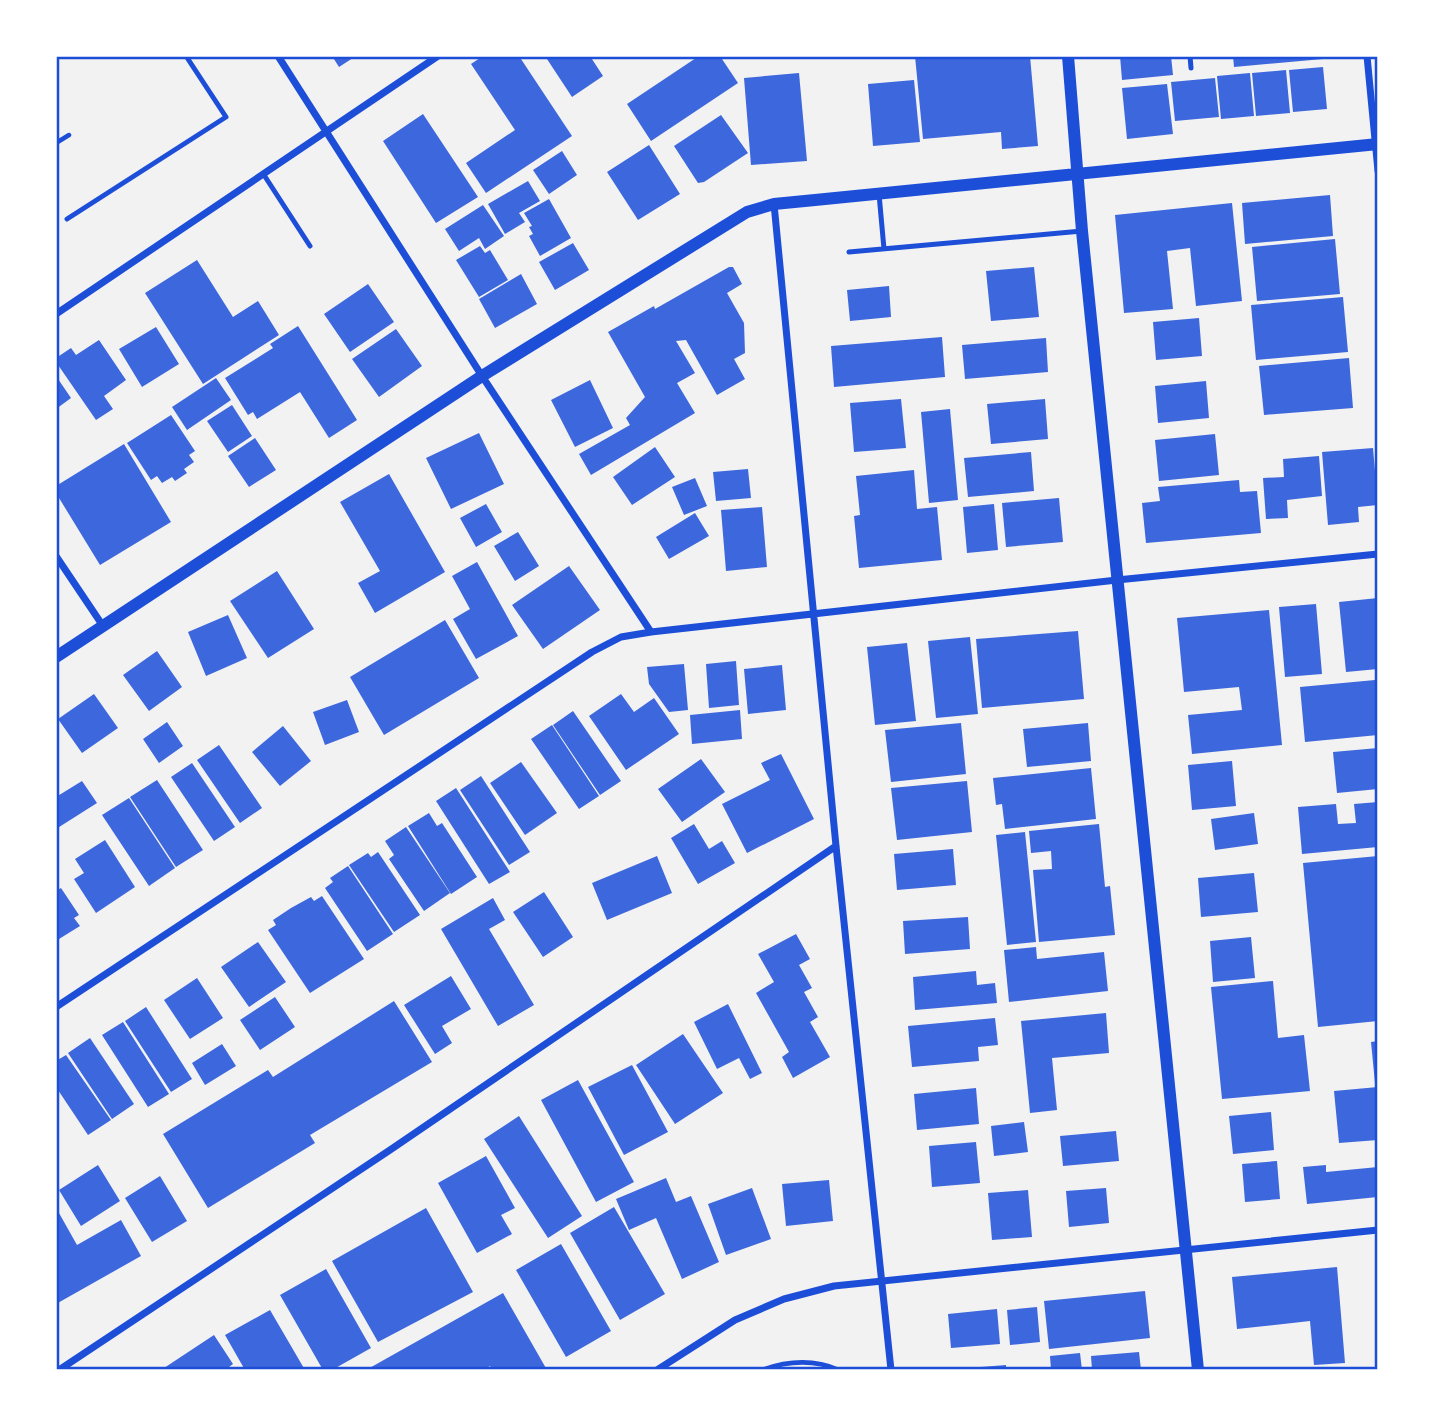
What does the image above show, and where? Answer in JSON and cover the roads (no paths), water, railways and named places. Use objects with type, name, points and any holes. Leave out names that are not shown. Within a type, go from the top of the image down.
[{"type":"street","points":[[278,56],[482,376],[651,632]]},
{"type":"street","points":[[56,314],[438,56]]},
{"type":"street","points":[[1068,56],[1082,231],[1198,1370]]},
{"type":"street","points":[[1367,56],[1378,171]]},
{"type":"street","points":[[56,657],[482,376],[743,213],[774,204],[1377,144]]},
{"type":"street","points":[[774,204],[836,846],[891,1370]]},
{"type":"street","points":[[56,1007],[592,652],[621,637],[815,612],[1378,554]]},
{"type":"street","points":[[56,556],[103,626]]},
{"type":"street","points":[[59,1370],[379,1158],[836,846]]},
{"type":"street","points":[[657,1370],[735,1320],[784,1299],[834,1286],[1378,1230]]},
{"type":"lane","points":[[67,219],[226,117],[186,56]]},
{"type":"lane","points":[[1190,56],[1191,68]]},
{"type":"lane","points":[[264,175],[310,246]]},
{"type":"lane","points":[[879,194],[884,249]]},
{"type":"lane","points":[[849,252],[1082,231]]}]
